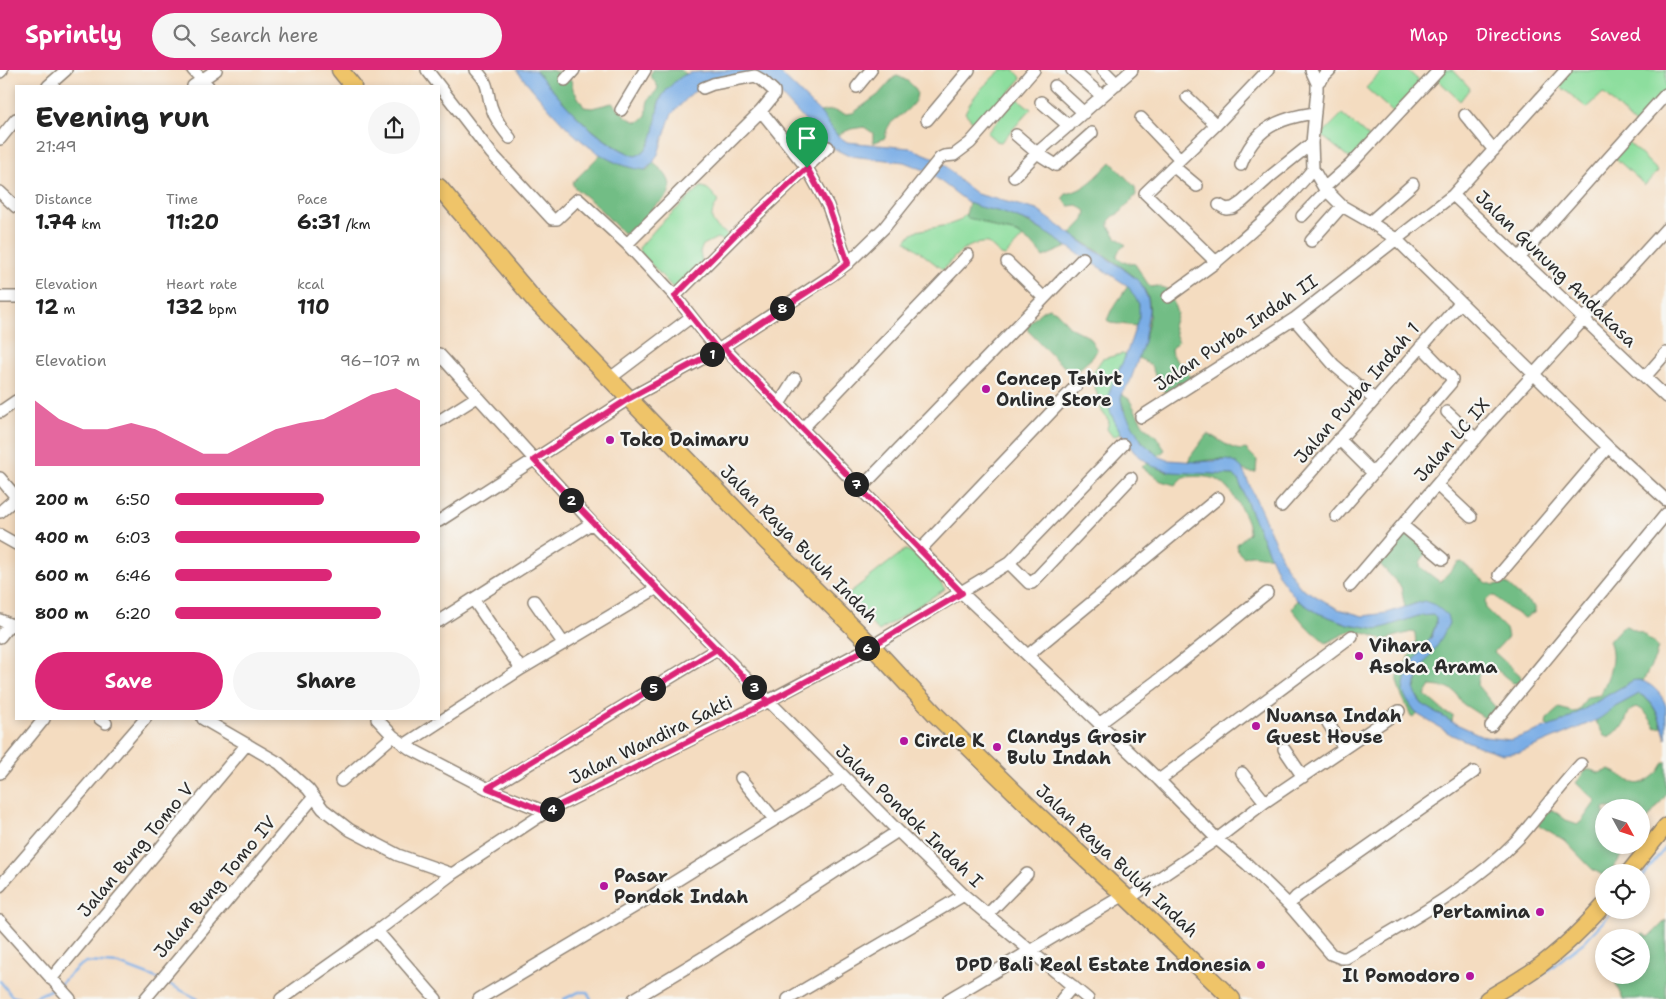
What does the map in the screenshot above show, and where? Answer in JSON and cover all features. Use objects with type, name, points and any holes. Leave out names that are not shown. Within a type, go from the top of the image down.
[{"type":"highway","points":[[340,70],[353,85]]},
{"type":"highway","name":"Jalan Raya Buluh Indah","points":[[440,188],[537,303],[790,565],[872,646],[936,715],[1232,999]]},
{"type":"main road","points":[[1635,864],[1666,826]]},
{"type":"main road","points":[[1486,999],[1524,977],[1551,957],[1595,915]]},
{"type":"street","points":[[49,85],[66,70]]},
{"type":"street","points":[[193,70],[201,84],[216,70]]},
{"type":"street","points":[[427,70],[439,85]]},
{"type":"street","points":[[476,70],[486,83],[491,105],[498,122],[510,138]]},
{"type":"street","points":[[565,80],[574,70]]},
{"type":"street","points":[[621,110],[645,70]]},
{"type":"street","points":[[927,120],[969,70]]},
{"type":"street","points":[[440,520],[628,399],[721,349],[832,276],[884,228],[940,158],[954,155],[970,143],[1034,70]]},
{"type":"street","points":[[1072,70],[1102,96]]},
{"type":"street","points":[[1103,70],[1117,84]]},
{"type":"street","points":[[1014,176],[1037,153],[1132,70]]},
{"type":"street","points":[[1216,262],[1145,193],[1216,125],[1268,70]]},
{"type":"street","points":[[1311,70],[1317,83],[1312,143],[1314,169],[1326,189],[1342,206],[1396,239],[1533,375],[1666,500]]},
{"type":"street","points":[[1317,83],[1330,70]]},
{"type":"street","points":[[1302,216],[1439,70]]},
{"type":"street","points":[[1452,195],[1566,70]]},
{"type":"street","points":[[857,87],[865,72]]},
{"type":"street","points":[[627,244],[770,102],[774,92],[755,76],[713,84],[703,88]]},
{"type":"street","points":[[1055,86],[1084,113]]},
{"type":"street","points":[[440,87],[491,153],[554,220],[578,199],[627,244],[721,349],[780,404],[962,593],[1289,905],[1331,954],[1346,958],[1449,896],[1492,862],[1518,838],[1581,764]]},
{"type":"street","points":[[1519,258],[1666,94]]},
{"type":"street","points":[[1186,97],[1216,125]]},
{"type":"street","points":[[1041,102],[1069,126]]},
{"type":"street","points":[[761,111],[807,168],[828,206],[848,263]]},
{"type":"street","points":[[1241,166],[1249,146],[1275,124],[1292,116],[1315,113]]},
{"type":"street","points":[[1466,115],[1494,150]]},
{"type":"street","points":[[1141,118],[1176,163],[1197,186]]},
{"type":"street","points":[[0,139],[15,120]]},
{"type":"street","points":[[1016,135],[1037,153],[1056,165],[1092,133]]},
{"type":"street","points":[[1219,206],[1226,209],[1237,206],[1312,143]]},
{"type":"street","points":[[675,296],[736,234],[828,147]]},
{"type":"street","points":[[1168,297],[1216,262],[1268,216],[1314,169]]},
{"type":"street","points":[[1370,222],[1413,184]]},
{"type":"street","points":[[0,192],[15,206]]},
{"type":"street","name":"Jalan Gunung Andakasa","points":[[1396,239],[1452,195],[1666,398]]},
{"type":"street","points":[[1311,241],[1342,206]]},
{"type":"street","name":"Jalan LC IX","points":[[1350,586],[1476,439],[1666,229]]},
{"type":"street","name":"Jalan Purba Indah II","points":[[1141,418],[1294,320],[1396,239]]},
{"type":"street","points":[[802,429],[968,255]]},
{"type":"street","points":[[861,488],[1083,258]]},
{"type":"street","points":[[1007,262],[1044,298]]},
{"type":"street","points":[[0,297],[15,297]]},
{"type":"street","name":"Jalan Purba Indah 1","points":[[1281,506],[1420,346],[1460,303]]},
{"type":"street","points":[[609,379],[691,317]]},
{"type":"street","points":[[1294,320],[1334,365],[1375,400]]},
{"type":"street","points":[[1336,516],[1451,383],[1452,379],[1450,376],[1420,346]]},
{"type":"street","points":[[1644,377],[1666,354]]},
{"type":"street","name":"Jalan Pondok Indah I","points":[[440,355],[592,523],[898,832],[964,895],[1088,999]]},
{"type":"street","points":[[780,404],[795,379]]},
{"type":"street","points":[[920,550],[1076,386]]},
{"type":"street","points":[[440,421],[477,397]]},
{"type":"street","points":[[0,412],[15,403]]},
{"type":"street","points":[[1447,412],[1476,439]]},
{"type":"street","points":[[1339,439],[1373,473]]},
{"type":"street","name":"Jalan Wandira Sakti","points":[[281,999],[377,931],[452,874],[546,812],[768,702],[872,646],[1009,563],[1123,445]]},
{"type":"street","points":[[1499,575],[1608,447]]},
{"type":"street","points":[[0,478],[15,497]]},
{"type":"street","points":[[1009,563],[1029,584],[1032,582],[1131,478]]},
{"type":"street","points":[[1437,485],[1471,517]]},
{"type":"street","points":[[1028,655],[1218,498]]},
{"type":"street","points":[[0,512],[15,499]]},
{"type":"street","points":[[1491,726],[1666,514]]},
{"type":"street","points":[[440,620],[592,523]]},
{"type":"street","points":[[1402,525],[1443,559]]},
{"type":"street","points":[[0,536],[15,544]]},
{"type":"street","points":[[404,745],[521,668],[657,588]]},
{"type":"street","points":[[1099,724],[1170,671],[1267,593]]},
{"type":"street","points":[[473,599],[521,668]]},
{"type":"street","points":[[534,601],[564,644]]},
{"type":"street","points":[[0,637],[9,624]]},
{"type":"street","points":[[1159,780],[1352,636]]},
{"type":"street","points":[[488,788],[717,649]]},
{"type":"street","points":[[949,999],[1126,897],[1218,839],[1265,802],[1399,711]]},
{"type":"street","points":[[0,773],[43,720]]},
{"type":"street","points":[[0,886],[144,720]]},
{"type":"street","points":[[205,720],[279,763],[308,789],[323,809],[342,825],[398,856],[452,874]]},
{"type":"street","points":[[378,720],[404,745],[488,788],[546,812]]},
{"type":"street","points":[[1328,723],[1344,748]]},
{"type":"street","points":[[340,781],[393,736]]},
{"type":"street","name":"Jalan Bung Tomo V","points":[[52,979],[247,744]]},
{"type":"street","points":[[1284,748],[1302,777]]},
{"type":"street","points":[[1289,905],[1296,898],[1474,772]]},
{"type":"street","points":[[1242,773],[1265,802]]},
{"type":"street","points":[[479,999],[639,904],[774,818],[843,777]]},
{"type":"street","points":[[741,778],[774,818]]},
{"type":"street","name":"Jalan Bung Tomo IV","points":[[145,999],[313,798]]},
{"type":"street","points":[[634,999],[675,975],[898,832]]},
{"type":"street","points":[[987,914],[1027,874]]},
{"type":"street","points":[[788,999],[964,895]]},
{"type":"street","points":[[0,921],[70,999]]},
{"type":"street","points":[[377,931],[436,999]]},
{"type":"street","points":[[1062,999],[1073,986]]},
{"type":"green space","points":[[535,70],[549,70],[565,74],[571,80],[573,89],[584,107],[592,108],[612,103],[626,117],[638,122],[645,117],[648,101],[658,88],[650,75],[653,70],[680,70],[687,74],[674,83],[662,96],[658,105],[654,134],[645,150],[635,156],[606,140],[580,119]]},
{"type":"green space","points":[[1001,70],[1014,70],[1021,79],[980,126],[976,125],[965,113],[968,106],[976,94]]},
{"type":"green space","points":[[1383,70],[1407,70],[1425,86],[1396,115],[1366,88]]},
{"type":"green space","points":[[1440,70],[1453,70],[1470,88],[1460,101],[1434,76]]},
{"type":"green space","points":[[1566,70],[1666,70],[1666,94],[1637,126],[1603,93],[1587,108],[1555,82]]},
{"type":"green space","points":[[897,76],[906,80],[917,92],[914,102],[910,107],[891,123],[885,138],[873,143],[873,133],[864,127],[851,129],[837,135],[820,112],[832,110],[845,114],[853,113],[878,95]]},
{"type":"green space","points":[[1017,98],[1031,109],[1001,142],[996,141],[987,133]]},
{"type":"green space","points":[[1342,114],[1372,140],[1353,161],[1321,135]]},
{"type":"green space","points":[[1625,139],[1658,171],[1645,185],[1612,155]]},
{"type":"green space","points":[[601,154],[617,163],[635,168],[647,170],[653,163],[661,169],[669,182],[670,186],[667,196],[652,209],[632,234],[623,233],[572,183]]},
{"type":"green space","points":[[1111,162],[1135,187],[1136,195],[1121,212],[1109,221],[1109,226],[1116,237],[1126,245],[1120,250],[1117,257],[1123,262],[1135,264],[1150,287],[1158,286],[1169,290],[1177,313],[1173,326],[1178,342],[1171,349],[1172,355],[1192,381],[1168,396],[1159,385],[1150,365],[1138,358],[1147,330],[1150,308],[1145,291],[1128,272],[1071,234],[1084,220],[1086,211],[1077,205],[1069,206],[1062,199],[1066,194],[1080,189],[1091,182]]},
{"type":"green space","points":[[701,187],[709,190],[718,200],[713,211],[712,220],[716,226],[729,236],[724,241],[717,238],[703,245],[700,252],[702,262],[674,289],[640,252],[639,248],[659,225]]},
{"type":"green space","points":[[969,203],[1002,212],[1028,223],[1044,231],[1067,247],[1043,257],[1034,246],[1017,233],[967,218],[966,214]]},
{"type":"green space","points":[[966,214],[967,218],[978,220],[997,229],[1016,233],[1023,237],[1005,256],[1001,255],[988,243],[974,244],[962,250],[943,270],[906,241],[916,231],[948,225],[959,221]]},
{"type":"green space","points":[[1128,286],[1135,296],[1140,309],[1137,326],[1110,323],[1107,320],[1111,311]]},
{"type":"green space","points":[[1049,308],[1056,311],[1071,328],[1089,337],[1097,350],[1093,357],[1076,372],[1058,361],[1028,331],[1027,327],[1034,318]]},
{"type":"green space","points":[[1122,354],[1126,355],[1111,387],[1111,414],[1121,433],[1113,437],[1107,429],[1109,421],[1101,410],[1101,404],[1091,378],[1102,359]]},
{"type":"green space","points":[[1121,394],[1129,399],[1144,426],[1156,436],[1165,450],[1158,456],[1139,438],[1125,412]]},
{"type":"green space","points":[[1207,434],[1236,449],[1246,449],[1257,460],[1256,472],[1248,472],[1227,460],[1189,462],[1190,457]]},
{"type":"green space","points":[[1146,463],[1165,471],[1234,475],[1239,481],[1270,556],[1251,555],[1244,557],[1238,552],[1237,544],[1249,533],[1248,526],[1234,497],[1224,484],[1211,478],[1183,477],[1175,485],[1161,481],[1142,467]]},
{"type":"green space","points":[[1405,532],[1425,549],[1426,553],[1420,562],[1420,567],[1440,582],[1458,563],[1462,562],[1485,582],[1494,585],[1506,583],[1535,607],[1535,612],[1525,618],[1509,609],[1495,596],[1491,596],[1485,601],[1486,609],[1506,629],[1508,637],[1494,652],[1521,678],[1520,683],[1513,683],[1491,665],[1480,672],[1477,685],[1496,708],[1491,719],[1488,720],[1463,704],[1456,693],[1449,688],[1431,686],[1425,695],[1446,713],[1453,715],[1452,722],[1422,704],[1414,691],[1421,669],[1449,623],[1416,603],[1405,608],[1401,587],[1379,563],[1380,559],[1402,533]]},
{"type":"green space","points":[[905,550],[921,560],[945,589],[879,631],[844,597]]},
{"type":"green space","points":[[1297,600],[1318,613],[1348,624],[1379,629],[1418,616],[1433,615],[1436,618],[1436,624],[1406,698],[1417,714],[1415,717],[1411,716],[1397,681],[1399,674],[1416,646],[1415,633],[1411,632],[1383,640],[1369,634],[1350,631],[1326,643],[1305,625],[1292,609]]},
{"type":"green space","points":[[1626,626],[1642,633],[1658,647],[1655,658],[1643,681],[1632,681],[1562,722],[1550,727],[1546,725],[1547,719],[1559,708],[1573,712],[1578,711],[1587,697],[1600,695],[1612,661],[1609,641],[1622,627]]},
{"type":"green space","points":[[1639,694],[1651,704],[1662,727],[1656,728],[1644,712],[1635,707],[1629,712],[1623,727],[1608,737],[1604,736],[1595,720]]},
{"type":"green space","points":[[1666,761],[1666,795],[1650,816],[1650,799],[1595,800],[1576,783],[1586,770],[1599,773],[1610,770],[1632,782],[1642,783],[1656,774]]},
{"type":"green space","points":[[1595,802],[1595,854],[1623,854],[1616,864],[1595,864],[1595,871],[1564,840],[1539,825],[1538,821],[1549,810],[1553,810],[1566,820],[1578,824]]},
{"type":"green space","points":[[1666,920],[1666,999],[1623,999],[1616,984],[1650,984],[1650,936]]},
{"type":"water","points":[[516,70],[535,70],[580,119],[606,140],[635,156],[642,153],[650,143],[655,128],[659,102],[662,97],[684,75],[720,71],[778,71],[820,112],[837,135],[847,142],[910,148],[930,156],[947,167],[961,182],[977,194],[1037,210],[1140,282],[1148,299],[1149,310],[1144,342],[1130,382],[1121,394],[1123,409],[1142,442],[1158,456],[1168,460],[1197,462],[1228,460],[1242,468],[1286,567],[1300,587],[1338,609],[1363,616],[1387,613],[1424,601],[1435,605],[1447,615],[1449,623],[1439,643],[1421,669],[1414,688],[1422,704],[1452,722],[1485,737],[1511,740],[1562,722],[1632,681],[1637,680],[1653,687],[1662,697],[1666,707],[1666,739],[1654,707],[1645,697],[1639,694],[1615,707],[1599,719],[1521,752],[1503,754],[1452,735],[1417,714],[1403,692],[1405,680],[1413,662],[1432,636],[1436,618],[1433,615],[1418,616],[1379,629],[1348,624],[1318,613],[1297,600],[1279,576],[1239,481],[1234,475],[1172,472],[1152,466],[1134,452],[1111,414],[1107,400],[1126,355],[1139,317],[1139,304],[1128,286],[1031,223],[969,203],[927,171],[904,162],[847,155],[833,148],[765,80],[707,85],[692,93],[671,115],[658,154],[653,163],[645,170],[625,166],[606,158],[589,146],[557,117]]},
{"type":"waterway","points":[[1650,867],[1666,847]]},
{"type":"waterway","points":[[1506,999],[1543,974],[1584,942],[1606,919]]},
{"type":"waterway","points":[[60,984],[86,962],[119,964],[159,979]]},
{"type":"waterway","points":[[0,981],[12,996],[22,999]]},
{"type":"waterway","points":[[163,981],[198,999]]},
{"type":"waterway","points":[[31,999],[56,987]]},
{"type":"waterway","points":[[564,999],[579,992],[587,992],[591,999]]},
{"type":"place","name":"Concep Tshirt Online Store","points":[[986,389]]},
{"type":"place","name":"Toko Daimaru","points":[[610,440]]},
{"type":"place","name":"Vihara Asoka Arama","points":[[1359,656]]},
{"type":"place","name":"Nuansa Indah Guest House","points":[[1256,726]]},
{"type":"place","name":"Circle K","points":[[904,741]]},
{"type":"place","name":"Clandys Grosir Bulu Indah","points":[[997,747]]},
{"type":"place","name":"Pasar Pondok Indah","points":[[604,886]]},
{"type":"place","name":"Pertamina","points":[[1540,912]]},
{"type":"place","name":"DPD Bali Real Estate Indonesia","points":[[1261,965]]},
{"type":"place","name":"Il Pomodoro","points":[[1470,976]]},
{"type":"route","points":[[807,168],[736,234],[675,296],[718,350],[628,399],[534,460],[592,523],[717,649],[768,702],[546,812],[488,788],[717,649],[768,702],[872,646],[962,593],[723,347],[832,276],[848,263],[828,206],[807,168]]}]
